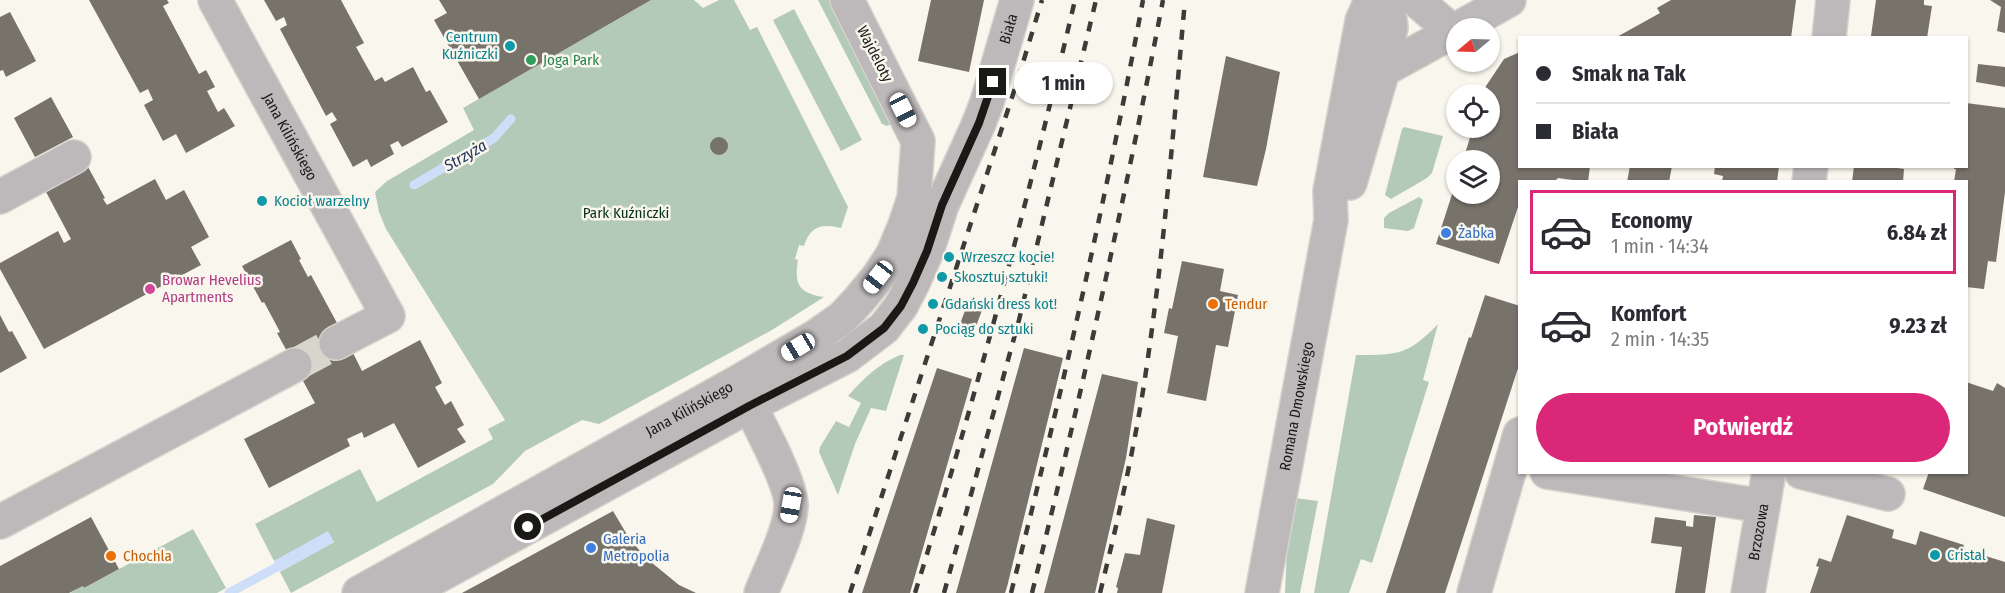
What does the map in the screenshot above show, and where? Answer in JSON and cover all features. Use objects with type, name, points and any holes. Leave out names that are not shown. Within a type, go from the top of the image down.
[{"type":"street","name":"Jana Kilińskiego","points":[[215,0],[388,316],[336,343]]},
{"type":"street","name":"Wajdeloty","points":[[847,0],[918,141]]},
{"type":"street","name":"Biała","points":[[970,142],[987,102],[1017,0]]},
{"type":"street","name":"Romana Dmowskiego","points":[[1262,593],[1331,220],[1330,191],[1362,21],[1371,0]]},
{"type":"street","name":"Romana Dmowskiego","points":[[1331,220],[1347,192],[1383,70],[1391,27],[1387,0]]},
{"type":"street","points":[[1416,0],[1446,22]]},
{"type":"street","points":[[1477,18],[1509,0]]},
{"type":"street","points":[[1829,36],[1833,0]]},
{"type":"street","points":[[1383,70],[1446,35]]},
{"type":"street","name":"Jana Kilińskiego","points":[[408,593],[744,394],[842,318],[878,277],[892,254],[905,225],[914,198],[918,141]]},
{"type":"street","points":[[918,141],[930,147],[950,148],[961,147],[970,142]]},
{"type":"street","name":"Jana Kilińskiego","points":[[359,593],[744,394],[847,356],[884,328],[901,306],[927,251],[942,205],[970,142]]},
{"type":"street","points":[[0,197],[74,157]]},
{"type":"street","points":[[0,522],[295,365]]},
{"type":"street","points":[[744,394],[788,486],[791,505],[788,525],[761,593]]},
{"type":"street","points":[[1474,593],[1515,468],[1518,448]]},
{"type":"street","points":[[1560,474],[1763,506]]},
{"type":"street","name":"Brzozowa","points":[[1748,593],[1768,474]]},
{"type":"street","points":[[1809,474],[1888,494]]},
{"type":"green space","name":"Park Kuźniczki","points":[[651,0],[694,0],[703,8],[719,0],[734,0],[750,30],[757,27],[848,207],[841,228],[823,226],[813,230],[804,246],[799,245],[795,259],[798,260],[797,276],[800,286],[809,293],[824,297],[772,330],[599,424],[582,420],[525,451],[493,484],[291,593],[280,572],[334,542],[328,532],[274,561],[255,524],[360,469],[377,502],[493,439],[488,429],[505,420],[386,229],[379,212],[375,192],[387,181],[474,130],[463,108]]},
{"type":"green space","points":[[818,0],[835,0],[896,121],[887,126],[882,124]]},
{"type":"green space","points":[[794,9],[862,140],[841,151],[773,20]]},
{"type":"green space","points":[[1404,127],[1443,136],[1432,173],[1391,199],[1385,195]]},
{"type":"green space","points":[[1419,197],[1423,200],[1414,228],[1408,231],[1384,228],[1384,218],[1389,213]]},
{"type":"green space","points":[[1438,324],[1423,380],[1429,382],[1372,563],[1361,559],[1349,593],[1314,593],[1356,355],[1382,355],[1402,351],[1418,342]]},
{"type":"green space","points":[[900,355],[904,355],[886,411],[871,408],[855,444],[838,495],[819,452],[820,447],[836,421],[849,427],[861,403],[848,396],[871,372]]},
{"type":"green space","points":[[1295,498],[1318,501],[1300,593],[1285,593],[1287,548]]},
{"type":"green space","points":[[193,529],[226,588],[217,593],[70,593],[83,586],[84,588]]},
{"type":"water","points":[[328,531],[334,542],[280,572],[274,561]]},
{"type":"building","points":[[89,0],[167,0],[169,3],[163,6],[199,74],[206,70],[215,87],[207,91],[218,112],[224,108],[235,126],[186,153],[176,134],[163,141],[144,105],[153,100],[148,89],[140,93]]},
{"type":"building","points":[[264,0],[341,0],[364,43],[356,47],[375,81],[382,77],[385,82],[413,67],[426,92],[430,90],[448,122],[402,147],[398,141],[390,145],[394,154],[371,167],[367,159],[353,167],[330,124],[337,120],[332,112],[326,116],[280,29],[287,25],[284,17],[276,21]]},
{"type":"building","name":"Centrum Kuźniczki","points":[[439,0],[651,0],[479,99],[434,20],[447,13]]},
{"type":"building","points":[[931,0],[984,0],[969,72],[918,61]]},
{"type":"building","points":[[1671,0],[1796,0],[1791,36],[1619,36],[1660,13],[1657,8]]},
{"type":"building","points":[[1876,0],[1924,0],[1924,5],[1932,6],[1927,36],[1871,36]]},
{"type":"building","points":[[1990,0],[2005,0],[2005,33],[1997,31],[2001,7]]},
{"type":"building","points":[[10,12],[36,61],[6,77],[3,70],[0,71],[0,17]]},
{"type":"building","points":[[1518,53],[1518,168],[1590,168],[1588,180],[1558,178],[1556,180],[1518,180],[1518,207],[1499,264],[1436,244],[1449,204],[1500,204],[1500,150],[1466,150],[1470,138],[1500,138],[1500,84],[1487,84],[1495,72],[1500,72],[1500,65],[1504,59]]},
{"type":"building","points":[[1226,56],[1280,72],[1257,186],[1203,177]]},
{"type":"building","points":[[1978,64],[2005,67],[2005,87],[1976,82]]},
{"type":"building","points":[[51,97],[73,137],[35,157],[14,118]]},
{"type":"building","points":[[1968,103],[2005,108],[2005,192],[1996,262],[1988,261],[1984,289],[1968,287],[1968,180],[1954,180],[1956,169],[1954,169],[1968,168]]},
{"type":"building","points":[[719,137],[725,140],[728,146],[725,152],[719,155],[713,152],[710,146],[713,140]]},
{"type":"building","points":[[88,167],[107,205],[155,179],[166,200],[184,190],[209,237],[191,247],[201,265],[44,349],[0,269],[0,263],[58,231],[64,243],[71,239],[45,190]]},
{"type":"building","points":[[1630,168],[1672,168],[1669,180],[1627,180]]},
{"type":"building","points":[[1715,168],[1779,168],[1777,180],[1722,180],[1723,176],[1714,174]]},
{"type":"building","points":[[1854,168],[1904,169],[1903,180],[1852,180]]},
{"type":"building","points":[[291,240],[308,277],[311,275],[337,323],[328,327],[344,359],[353,353],[362,371],[420,340],[442,383],[435,387],[445,405],[451,401],[464,425],[457,429],[466,442],[418,468],[394,423],[364,438],[362,432],[347,439],[350,446],[269,488],[244,439],[315,403],[277,333],[280,332],[242,266]]},
{"type":"building","points":[[1182,261],[1224,269],[1220,291],[1238,295],[1228,347],[1216,345],[1206,401],[1167,393],[1178,336],[1164,333],[1169,308],[1172,309]]},
{"type":"building","points":[[1485,295],[1518,305],[1518,368],[1445,593],[1386,593],[1469,337],[1471,338]]},
{"type":"building","points":[[969,300],[984,305],[975,329],[960,324]]},
{"type":"building","points":[[0,315],[27,358],[0,373]]},
{"type":"building","points":[[1024,348],[1063,358],[1007,587],[1005,593],[956,593]]},
{"type":"building","points":[[937,368],[972,379],[910,593],[862,593]]},
{"type":"building","points":[[1102,374],[1138,382],[1126,458],[1095,593],[1044,593]]},
{"type":"building","points":[[1968,383],[1993,391],[1997,383],[2005,388],[2005,517],[1923,489],[1928,474],[1968,474]]},
{"type":"building","name":"Galeria Metropolia","points":[[613,511],[629,538],[646,558],[679,585],[696,593],[462,593]]},
{"type":"building","points":[[1694,515],[1716,517],[1705,593],[1675,593],[1682,547],[1651,543],[1655,517],[1686,521],[1686,526],[1693,527]]},
{"type":"building","points":[[1847,515],[1894,530],[1892,538],[1916,545],[1920,531],[1964,545],[1963,549],[2005,562],[2005,593],[1810,593],[1819,567],[1816,566],[1819,558],[1831,562]]},
{"type":"building","points":[[91,517],[119,569],[84,588],[83,586],[69,593],[0,593],[0,566]]},
{"type":"building","points":[[1147,518],[1175,525],[1162,593],[1117,593],[1118,588],[1116,587],[1125,553],[1140,555]]},
{"type":"waterway","name":"Strzyża","points":[[414,185],[494,138],[511,119]]},
{"type":"waterway","name":"Strzyża","points":[[229,593],[288,561]]},
{"type":"tunnel","points":[[295,365],[336,343]]},
{"type":"railway","points":[[850,593],[1042,0]]},
{"type":"railway","points":[[915,593],[1000,298],[1075,0]]},
{"type":"railway","points":[[944,593],[1019,320],[1096,0]]},
{"type":"railway","points":[[1011,593],[1082,298],[1143,0]]},
{"type":"railway","points":[[1032,593],[1102,297],[1163,0]]},
{"type":"railway","points":[[1100,593],[1142,397],[1167,199],[1185,0]]},
{"type":"place","name":"Centrum Kuźniczki","points":[[510,46]]},
{"type":"place","name":"Joga Park","points":[[531,60]]},
{"type":"place","name":"Kocioł warzelny","points":[[262,201]]},
{"type":"place","name":"Żabka","points":[[1446,233]]},
{"type":"place","name":"Wrzeszcz kocie!","points":[[949,257]]},
{"type":"place","name":"Skosztuj sztuki!","points":[[942,277]]},
{"type":"place","name":"Browar Hevelius Apartments","points":[[150,289]]},
{"type":"place","name":"Gdański dress kot!","points":[[933,304]]},
{"type":"place","name":"Tendur","points":[[1213,304]]},
{"type":"place","name":"Pociąg do sztuki","points":[[923,329]]},
{"type":"place","name":"Galeria Metropolia","points":[[591,548]]},
{"type":"place","name":"Cristal","points":[[1935,555]]},
{"type":"place","name":"Chochla","points":[[111,556]]},
{"type":"route","points":[[528,527],[749,406],[847,356],[884,328],[901,306],[913,283],[927,251],[942,205],[979,123],[993,82]]}]
